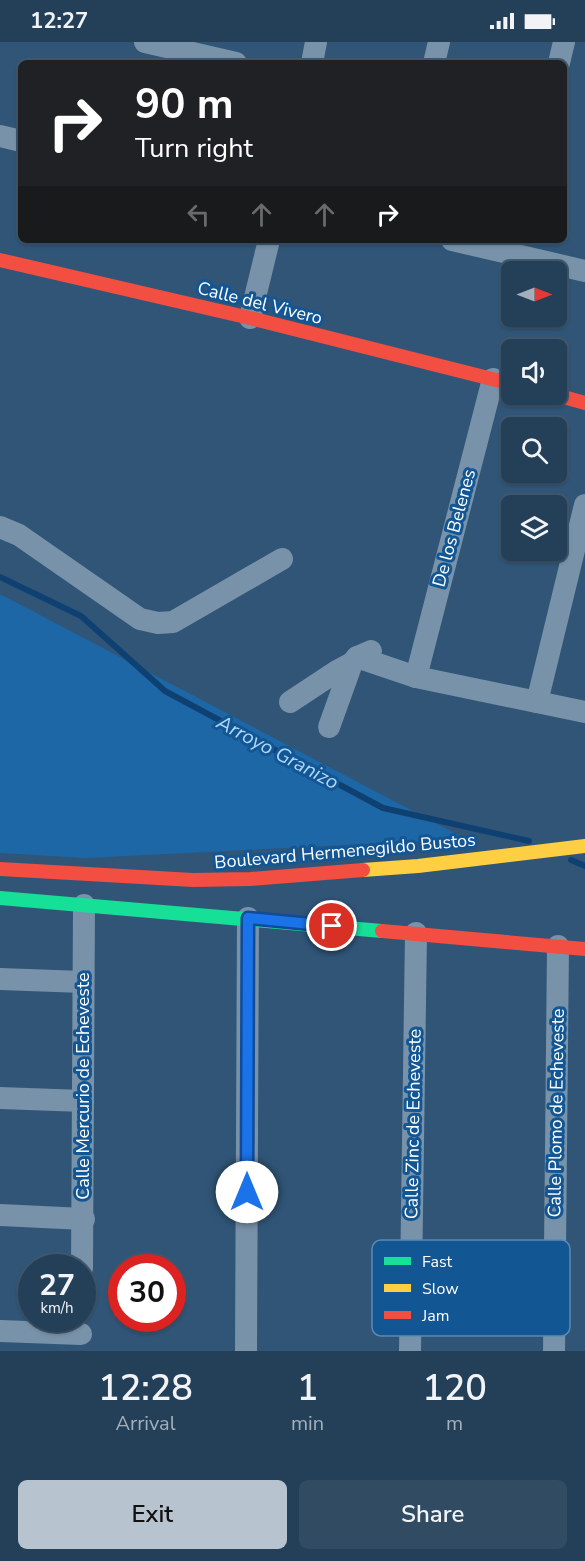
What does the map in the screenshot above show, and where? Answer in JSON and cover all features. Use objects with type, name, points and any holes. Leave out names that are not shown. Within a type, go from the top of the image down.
[{"type":"street","points":[[145,42],[223,60]]},
{"type":"street","points":[[313,60],[316,42]]},
{"type":"street","points":[[435,60],[439,42]]},
{"type":"street","points":[[560,60],[564,42]]},
{"type":"street","points":[[0,136],[18,140]]},
{"type":"street","points":[[250,318],[268,243]]},
{"type":"street","points":[[476,243],[515,248],[585,271]]},
{"type":"street","name":"Calle del Vivero","points":[[0,260],[250,318],[501,382]]},
{"type":"street","name":"De los Belenes","points":[[417,671],[501,385]]},
{"type":"street","points":[[567,398],[585,403]]},
{"type":"street","points":[[537,702],[585,505]]},
{"type":"street","points":[[0,527],[19,536],[140,618],[158,623],[173,622],[282,559]]},
{"type":"street","points":[[329,728],[355,660]]},
{"type":"street","points":[[290,702],[355,660],[417,671],[585,712]]},
{"type":"street","name":"Boulevard Hermenegildo Bustos","points":[[0,869],[193,880],[311,875],[418,866],[580,846]]},
{"type":"street","points":[[0,897],[585,949]]},
{"type":"street","name":"Calle Mercurio de Echeveste","points":[[83,1254],[84,905]]},
{"type":"street","points":[[246,1351],[248,918]]},
{"type":"street","name":"Calle Zinc de Echeveste","points":[[412,1240],[416,933]]},
{"type":"street","name":"Calle Plomo de Echeveste","points":[[555,1240],[558,946]]},
{"type":"street","points":[[0,979],[83,982]]},
{"type":"street","points":[[0,1098],[83,1101]]},
{"type":"street","points":[[0,1215],[84,1219]]},
{"type":"street","points":[[0,1331],[81,1334]]},
{"type":"street","name":"Calle Zinc de Echeveste","points":[[410,1336],[410,1351]]},
{"type":"street","name":"Calle Plomo de Echeveste","points":[[554,1336],[554,1351]]},
{"type":"shaded area","points":[[0,594],[466,839],[86,858],[0,853]]},
{"type":"waterway","name":"Arroyo Granizo","points":[[0,577],[81,616],[165,691],[383,808],[529,841]]},
{"type":"waterway","name":"Arroyo Granizo","points":[[571,860],[585,866]]},
{"type":"traffic: fast","points":[[0,898],[382,931]]},
{"type":"traffic: slow","points":[[363,870],[418,866],[585,846]]},
{"type":"traffic: jam","points":[[0,260],[250,318],[501,381]]},
{"type":"traffic: jam","points":[[567,398],[585,403]]},
{"type":"traffic: jam","points":[[0,869],[193,880],[250,879],[363,870]]},
{"type":"traffic: jam","points":[[382,931],[585,949]]},
{"type":"route","points":[[247,1192],[248,918],[332,926]]}]
